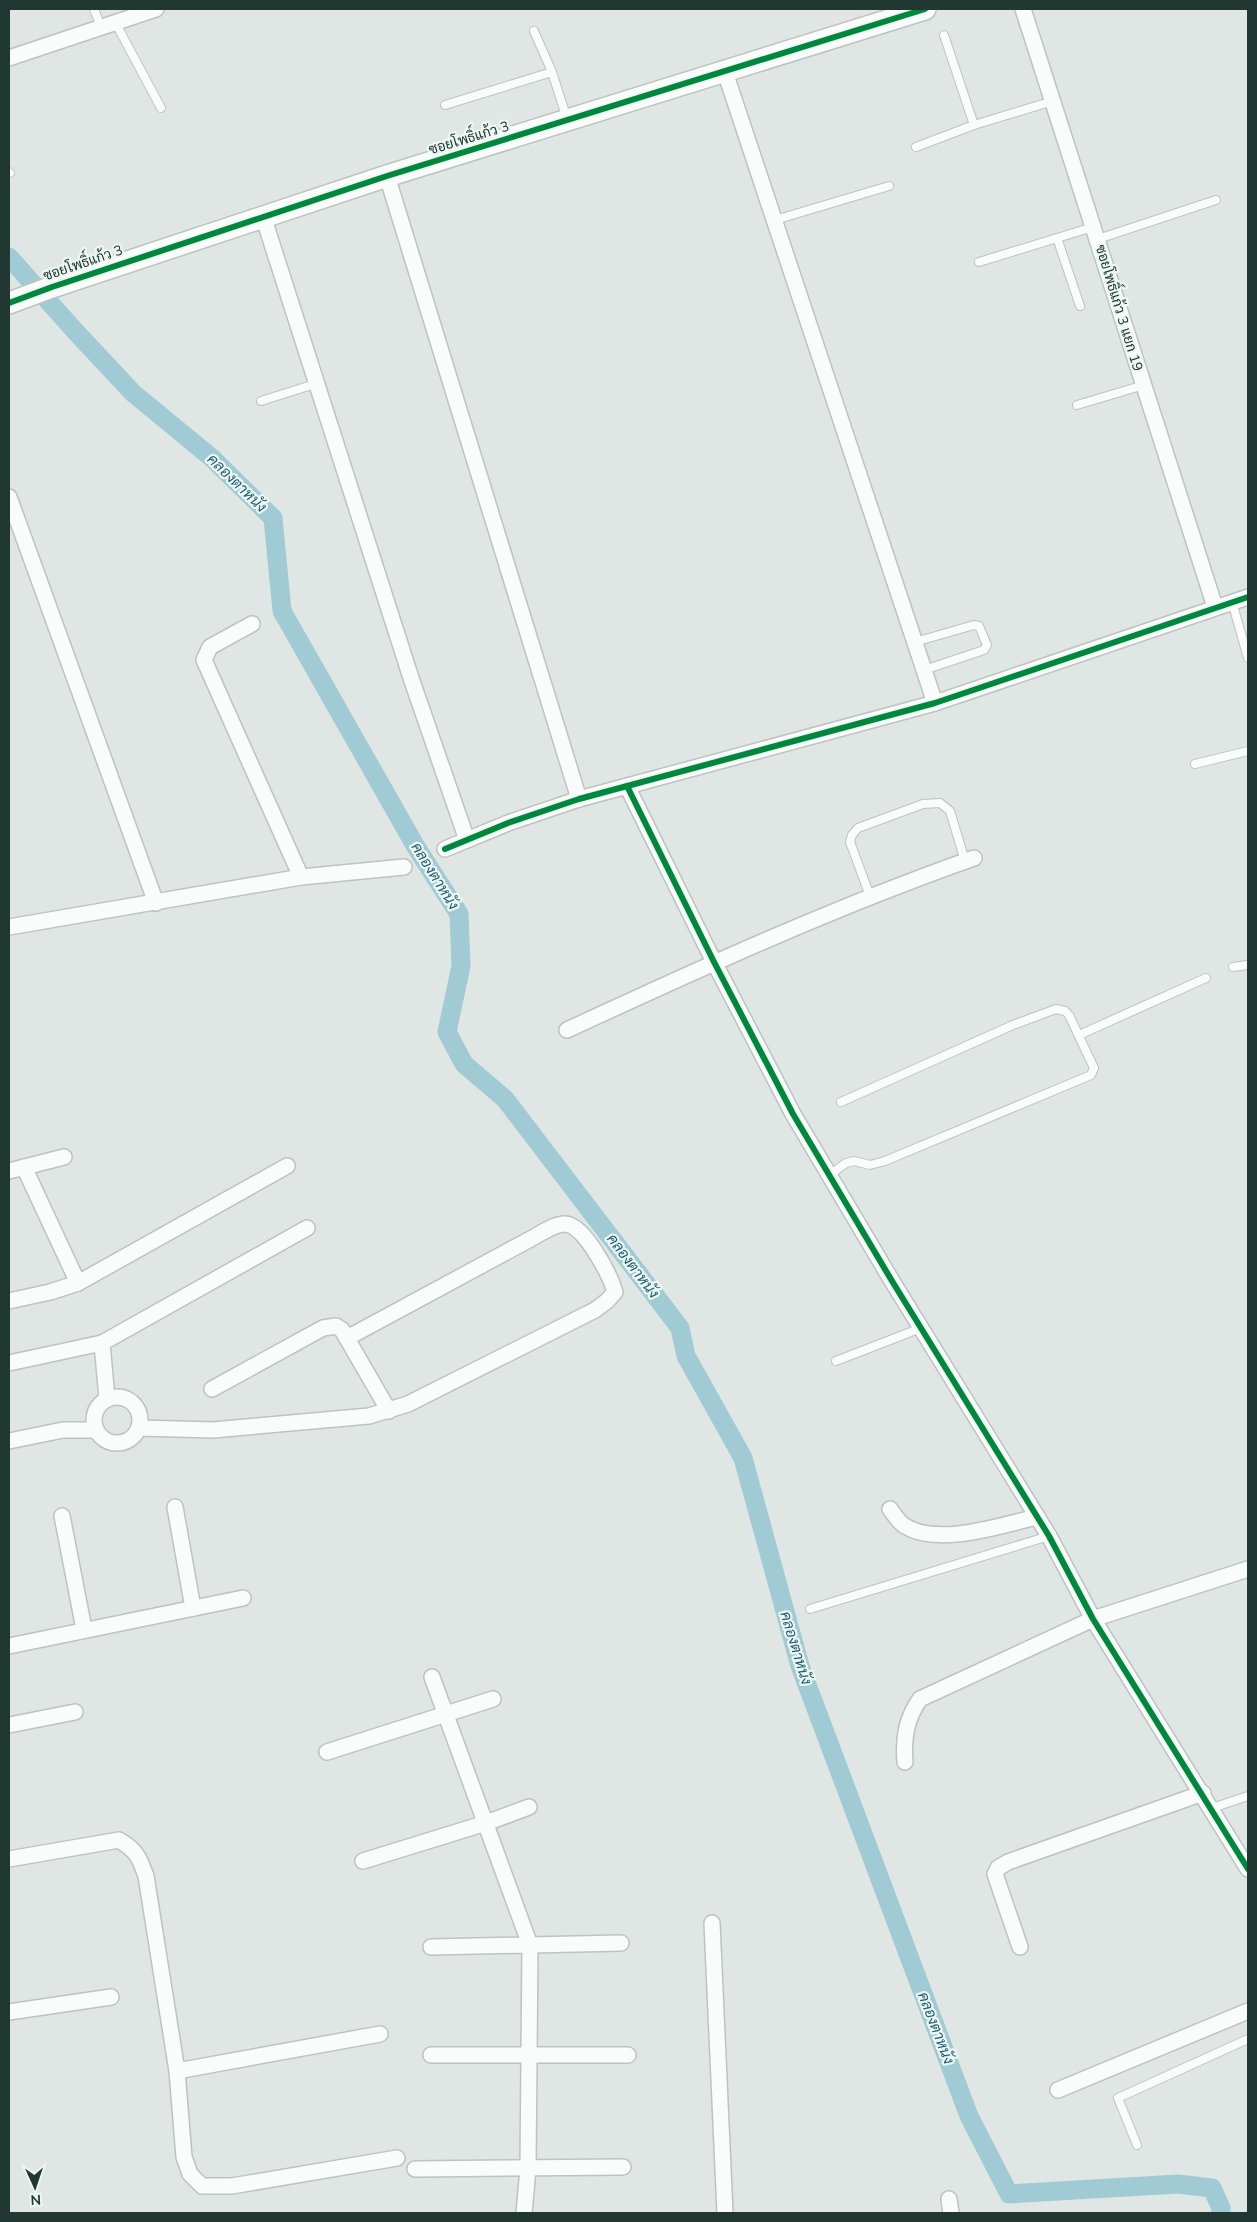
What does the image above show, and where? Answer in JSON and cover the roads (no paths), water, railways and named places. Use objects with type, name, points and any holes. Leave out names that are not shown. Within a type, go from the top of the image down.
[{"type":"street","points":[[9,58],[156,9]]},
{"type":"street","name":"ซอยโพธิ์แก้ว 3","points":[[16,301],[52,287],[387,176],[924,9]]},
{"type":"street","name":"ซอยโพธิ์แก้ว 3 แยก 19","points":[[1023,9],[1215,607]]},
{"type":"street","points":[[725,72],[935,703]]},
{"type":"street","points":[[387,176],[578,799]]},
{"type":"street","points":[[263,216],[412,678],[468,840]]},
{"type":"street","points":[[9,497],[156,903]]},
{"type":"street","points":[[445,849],[578,799],[935,703],[1248,597]]},
{"type":"street","points":[[252,624],[210,647],[204,660],[301,877]]},
{"type":"street","points":[[626,786],[793,1114],[921,1328],[1049,1536],[1093,1619],[1212,1808],[1248,1869]]},
{"type":"street","points":[[568,1030],[714,962],[870,896],[969,859]]},
{"type":"street","points":[[9,927],[301,877],[404,867]]},
{"type":"street","points":[[9,1171],[64,1157]]},
{"type":"street","points":[[9,1301],[78,1283],[287,1166]]},
{"type":"street","points":[[24,1167],[78,1283]]},
{"type":"street","points":[[139,1428],[214,1430],[369,1416],[389,1411],[408,1404],[595,1310],[615,1292],[612,1281],[586,1237],[574,1226],[566,1224],[553,1227],[347,1338]]},
{"type":"street","points":[[9,1363],[102,1343],[307,1228]]},
{"type":"street","points":[[212,1389],[323,1328],[336,1326],[342,1330],[347,1338],[389,1411]]},
{"type":"street","points":[[102,1343],[107,1398]]},
{"type":"street","points":[[116,1396],[125,1398],[139,1410],[139,1428],[134,1436],[127,1441],[109,1442],[101,1437],[96,1430],[95,1412],[107,1398],[116,1396]]},
{"type":"street","points":[[9,1441],[63,1430],[96,1430]]},
{"type":"street","points":[[175,1507],[193,1608]]},
{"type":"street","points":[[890,1509],[904,1526],[920,1533],[944,1535],[970,1532],[1037,1517]]},
{"type":"street","points":[[62,1516],[84,1629]]},
{"type":"street","points":[[905,1762],[903,1741],[907,1723],[910,1712],[920,1699],[1093,1619],[1248,1568]]},
{"type":"street","points":[[9,1646],[84,1629],[243,1598]]},
{"type":"street","points":[[432,1677],[530,1945],[528,2169],[524,2213]]},
{"type":"street","points":[[327,1752],[493,1699]]},
{"type":"street","points":[[9,1725],[75,1712]]},
{"type":"street","points":[[1020,1947],[999,1890],[995,1874],[998,1868],[1008,1862],[1202,1793]]},
{"type":"street","points":[[362,1861],[486,1823],[529,1807]]},
{"type":"street","points":[[9,1859],[119,1840],[132,1848],[139,1856],[146,1876],[177,2071],[184,2157],[190,2174],[202,2186],[232,2186],[396,2158]]},
{"type":"street","points":[[712,1923],[725,2213]]},
{"type":"street","points":[[431,1947],[621,1943]]},
{"type":"street","points":[[9,2012],[111,1997]]},
{"type":"street","points":[[1058,2090],[1248,2011]]},
{"type":"street","points":[[177,2071],[380,2034]]},
{"type":"street","points":[[431,2055],[628,2055]]},
{"type":"street","points":[[415,2169],[623,2167]]},
{"type":"lane","points":[[94,9],[108,24],[161,108]]},
{"type":"lane","points":[[534,31],[552,72],[567,121]]},
{"type":"lane","points":[[944,35],[974,125]]},
{"type":"lane","points":[[445,105],[552,72]]},
{"type":"lane","points":[[916,147],[974,125],[1053,101]]},
{"type":"lane","points":[[775,220],[889,186]]},
{"type":"lane","points":[[979,262],[1057,238],[1096,233],[1216,200]]},
{"type":"lane","points":[[1057,238],[1080,306]]},
{"type":"lane","points":[[261,401],[318,383]]},
{"type":"lane","points":[[1077,405],[1144,385]]},
{"type":"lane","points":[[1232,602],[1248,658]]},
{"type":"lane","points":[[915,642],[974,625],[979,626],[985,638],[987,645],[984,650],[924,670]]},
{"type":"lane","points":[[1195,764],[1248,751]]},
{"type":"lane","points":[[870,896],[850,842],[852,835],[858,828],[923,804],[940,803],[950,810],[969,859]]},
{"type":"lane","points":[[1233,967],[1248,965]]},
{"type":"lane","points":[[1079,1035],[1206,978]]},
{"type":"lane","points":[[830,1174],[846,1163],[854,1161],[870,1165],[885,1161],[1091,1075],[1094,1068],[1069,1015],[1065,1011],[1056,1009],[1013,1025],[842,1102]]},
{"type":"lane","points":[[836,1361],[921,1328]]},
{"type":"lane","points":[[810,1609],[1049,1536]]},
{"type":"lane","points":[[1212,1808],[1248,1796]]},
{"type":"lane","points":[[1137,2145],[1118,2098],[1138,2091],[1248,2039]]},
{"type":"waterway","name":"คลองตาหนัง","points":[[9,257],[133,393],[212,458],[273,518],[282,611],[416,847],[459,914],[461,966],[447,1032],[464,1064],[505,1099],[680,1328],[686,1356],[743,1458],[800,1666],[969,2116],[1009,2194],[1178,2184],[1212,2188],[1221,2208],[1221,2213]]}]
